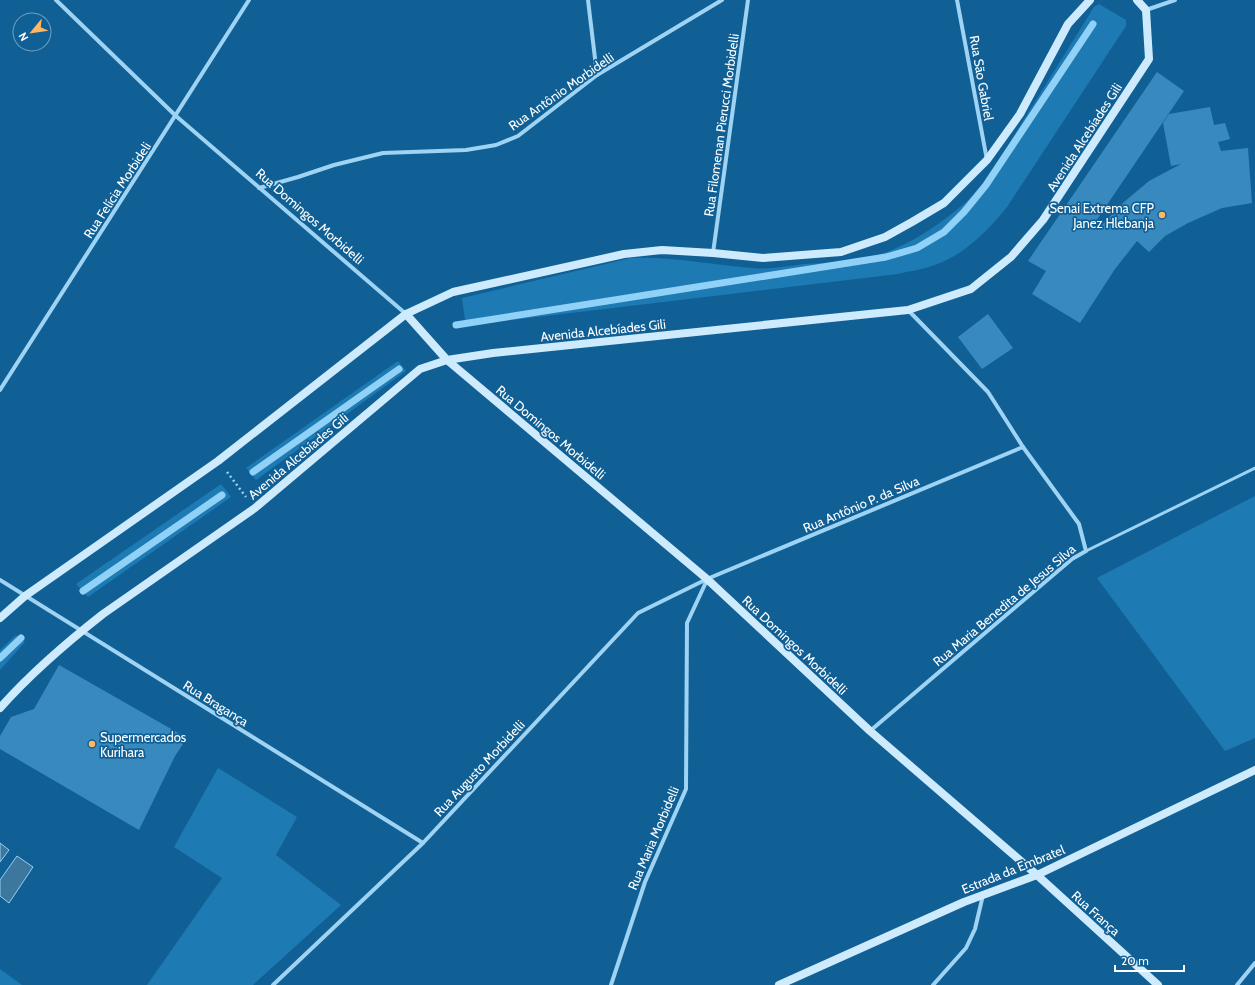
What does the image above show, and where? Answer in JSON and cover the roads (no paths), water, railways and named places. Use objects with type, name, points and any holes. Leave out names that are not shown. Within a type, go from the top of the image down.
[{"type":"street","name":"Rua Domingos Morbidelli","points":[[56,0],[176,116],[406,314],[447,360],[707,579],[870,731],[1036,875]]},
{"type":"street","name":"Rua Felícia Morbideli","points":[[0,390],[249,0]]},
{"type":"street","points":[[588,0],[597,75]]},
{"type":"street","name":"Rua Antônio Morbidelli","points":[[259,188],[334,165],[383,153],[466,150],[496,144],[518,136],[597,75],[722,0]]},
{"type":"street","name":"Rua Filomenan Pierucci Morbidelli","points":[[713,253],[748,0]]},
{"type":"street","name":"Rua São Gabriel","points":[[957,0],[987,160]]},
{"type":"street","points":[[0,618],[25,596],[218,461],[406,314],[453,292],[624,254],[662,250],[763,258],[841,252],[885,237],[944,203],[987,160],[1020,114],[1068,24],[1090,0]]},
{"type":"street","points":[[1137,0],[1146,10],[1175,0]]},
{"type":"street","name":"Avenida Alcebíades Gili","points":[[0,708],[20,685],[103,614],[255,508],[420,368],[447,360],[493,353],[908,310],[971,289],[1011,257],[1043,220],[1149,58],[1146,10]]},
{"type":"street","name":"Rua Maria Benedita de Jesus Silva","points":[[870,731],[1066,564],[1086,551],[1079,524],[1024,447],[988,392],[908,310]]},
{"type":"street","name":"Rua Antônio P. da Silva","points":[[707,579],[1024,447]]},
{"type":"street","name":"Rua Augusto Morbidelli","points":[[273,985],[422,843],[638,613],[707,579]]},
{"type":"street","name":"Rua Maria Morbidelli","points":[[611,985],[645,882],[686,789],[687,623],[707,579]]},
{"type":"street","name":"Rua Bragança","points":[[0,580],[81,632],[422,843]]},
{"type":"street","name":"Estrada da Embratel","points":[[779,985],[984,894],[1036,875],[1255,770]]},
{"type":"street","name":"Rua França","points":[[1036,875],[1158,985]]},
{"type":"street","points":[[934,985],[966,948],[975,929],[984,894]]},
{"type":"street","points":[[1237,985],[1255,963]]},
{"type":"lane","points":[[1086,551],[1255,468]]},
{"type":"waterway","points":[[456,325],[886,257],[917,248],[944,232],[964,212],[986,185],[1093,24]]},
{"type":"waterway","points":[[253,472],[399,369]]},
{"type":"waterway","points":[[83,591],[222,495]]},
{"type":"waterway","points":[[0,658],[21,638]]},
{"type":"place","name":"Senai Extrema CFP Janez Hlebanja","points":[[1162,215]]},
{"type":"place","name":"Supermercados Kurihara","points":[[92,744]]}]
